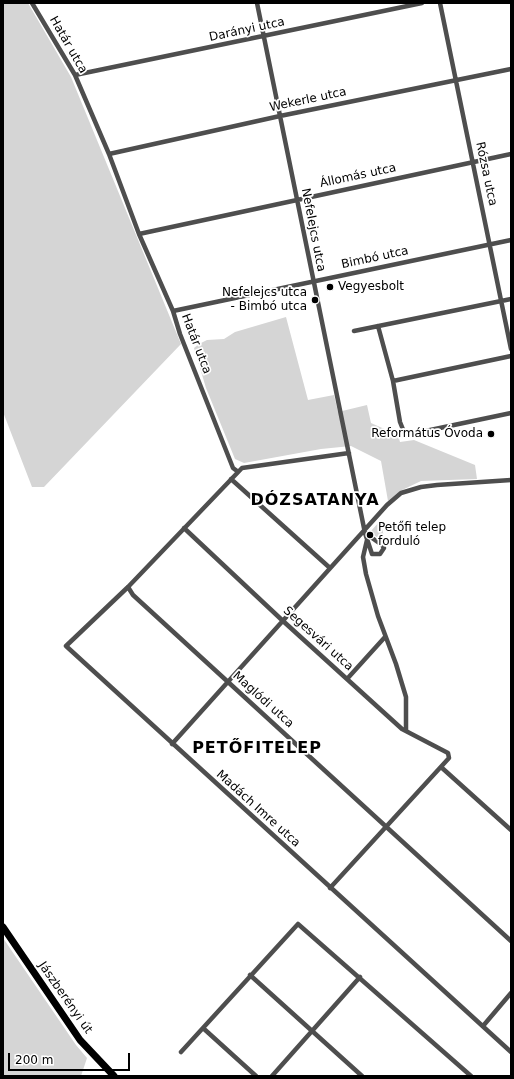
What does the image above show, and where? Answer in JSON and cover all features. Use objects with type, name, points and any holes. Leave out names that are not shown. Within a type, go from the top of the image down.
[{"type":"main road","name":"Jászberényi út","points":[[3,927],[80,1040],[114,1076]]},
{"type":"street","name":"Határ utca","points":[[32,3],[75,75],[109,154],[138,234],[173,311],[180,334],[232,468],[236,471]]},
{"type":"street","name":"Nefelejcs utca","points":[[257,3],[366,538]]},
{"type":"street","name":"Darányi utca","points":[[75,75],[422,3]]},
{"type":"street","name":"Rózsa utca","points":[[440,3],[511,349]]},
{"type":"street","name":"Wekerle utca","points":[[109,154],[280,116],[511,69]]},
{"type":"street","name":"Állomás utca","points":[[138,234],[511,154]]},
{"type":"street","name":"Bimbó utca","points":[[173,311],[511,240]]},
{"type":"street","points":[[354,331],[511,299]]},
{"type":"street","points":[[378,326],[393,381],[402,429],[409,434],[511,413]]},
{"type":"street","points":[[393,381],[511,356]]},
{"type":"street","points":[[128,587],[231,479],[236,471],[242,468],[349,453]]},
{"type":"street","points":[[231,479],[330,568]]},
{"type":"street","points":[[172,744],[330,568],[365,532],[386,505],[406,491],[437,485],[511,480]]},
{"type":"street","name":"Segesvári utca","points":[[184,528],[190,536],[406,731],[448,753],[449,758],[441,767]]},
{"type":"street","points":[[365,532],[382,545],[384,548],[380,554],[372,554],[366,538]]},
{"type":"street","points":[[366,538],[363,557],[366,574],[385,637],[406,697],[406,731]]},
{"type":"street","name":"Madách Imre utca","points":[[128,587],[66,646],[511,1052]]},
{"type":"street","name":"Maglódi utca","points":[[128,587],[132,595],[511,940]]},
{"type":"street","points":[[348,679],[385,637]]},
{"type":"street","points":[[330,888],[441,767],[511,830]]},
{"type":"street","points":[[182,1052],[250,975],[298,924],[471,1076]]},
{"type":"street","points":[[250,975],[362,1076]]},
{"type":"street","points":[[272,1076],[360,977]]},
{"type":"street","points":[[483,1026],[511,993]]},
{"type":"street","points":[[203,1028],[256,1076]]},
{"type":"shaded area","points":[[3,3],[28,3],[71,77],[181,344],[44,487],[32,487],[3,412]]},
{"type":"shaded area","points":[[286,317],[308,400],[334,395],[338,412],[367,405],[371,423],[398,435],[400,442],[414,440],[475,465],[477,479],[421,481],[400,491],[388,501],[381,461],[351,446],[321,449],[244,463],[235,459],[206,388],[194,348],[207,340],[224,339],[235,332]]},
{"type":"shaded area","points":[[380,521],[386,544],[370,532]]},
{"type":"shaded area","points":[[3,938],[76,1045],[87,1058],[81,1076],[3,1076]]},
{"type":"place","name":"Vegyesbolt","points":[[330,287]]},
{"type":"place","name":"Nefelejcs utca - Bimbó utca","points":[[315,300]]},
{"type":"place","name":"Református Óvoda","points":[[491,434]]},
{"type":"place","name":"Petőfi telep forduló","points":[[370,535]]},
{"type":"district","name":"DÓZSATANYA","points":[[315,501]]},
{"type":"district","name":"PETŐFITELEP","points":[[257,749]]}]
